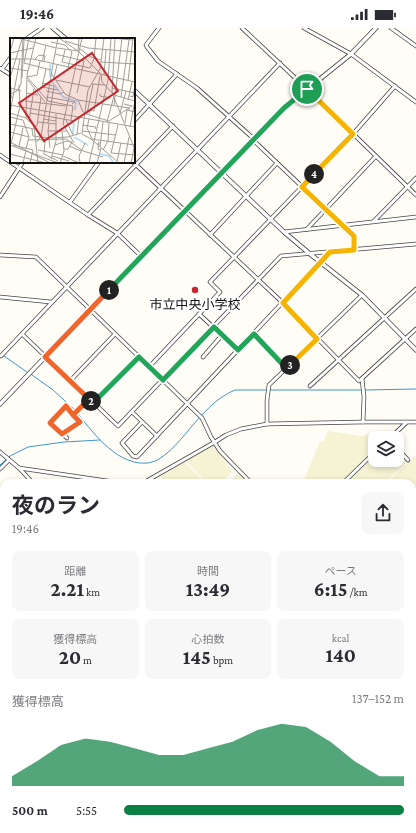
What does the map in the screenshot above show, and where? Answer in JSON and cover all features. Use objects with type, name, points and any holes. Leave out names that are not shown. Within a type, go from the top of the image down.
[{"type":"street","points":[[27,38],[42,28]]},
{"type":"street","points":[[53,28],[65,38]]},
{"type":"street","points":[[159,28],[146,45],[158,61],[197,88],[229,116],[326,209],[354,236],[354,250]]},
{"type":"street","points":[[242,28],[416,195]]},
{"type":"street","points":[[304,28],[351,54],[416,102]]},
{"type":"street","points":[[0,404],[284,108],[351,54],[376,28]]},
{"type":"street","points":[[391,28],[416,46]]},
{"type":"street","points":[[10,58],[1,69],[10,74]]},
{"type":"street","points":[[1,356],[280,63]]},
{"type":"street","points":[[135,120],[177,74]]},
{"type":"street","points":[[149,367],[220,292],[210,282],[353,134],[395,86]]},
{"type":"street","points":[[135,91],[284,232],[362,295],[416,350]]},
{"type":"street","points":[[88,215],[173,126]]},
{"type":"street","points":[[0,156],[10,163]]},
{"type":"street","points":[[307,228],[376,156]]},
{"type":"street","points":[[10,163],[117,233],[141,256]]},
{"type":"street","points":[[0,196],[22,163]]},
{"type":"street","points":[[70,202],[98,163]]},
{"type":"street","points":[[210,234],[277,163]]},
{"type":"street","points":[[136,165],[283,303],[359,381],[416,329]]},
{"type":"street","points":[[374,222],[416,178]]},
{"type":"street","points":[[284,232],[307,228],[416,217]]},
{"type":"street","points":[[22,334],[118,426],[281,256],[416,244]]},
{"type":"street","points":[[142,422],[122,443],[133,456],[137,457],[330,252]]},
{"type":"street","points":[[0,255],[36,257],[202,418],[220,451],[247,479]]},
{"type":"street","points":[[310,386],[416,289]]},
{"type":"street","points":[[267,424],[267,400],[269,385],[362,295]]},
{"type":"street","points":[[0,297],[51,302]]},
{"type":"street","points":[[199,314],[238,350]]},
{"type":"street","points":[[70,381],[115,334]]},
{"type":"street","points":[[254,334],[286,368]]},
{"type":"street","points":[[203,357],[222,335]]},
{"type":"street","points":[[93,403],[139,357]]},
{"type":"street","points":[[362,378],[364,397],[363,422]]},
{"type":"street","points":[[73,415],[89,399]]},
{"type":"street","points":[[62,434],[80,422],[66,406],[50,423],[62,434],[67,438]]},
{"type":"street","points":[[132,412],[157,436]]},
{"type":"street","points":[[151,479],[226,435],[241,428],[267,424],[416,422]]},
{"type":"street","points":[[397,431],[406,423]]},
{"type":"street","points":[[0,452],[29,479]]},
{"type":"street","points":[[404,456],[408,460]]},
{"type":"street","points":[[0,469],[7,459]]},
{"type":"street","points":[[347,479],[368,459]]},
{"type":"street","points":[[19,468],[94,479]]},
{"type":"shaded area","points":[[328,431],[362,436],[368,434],[368,456],[344,479],[304,479],[320,441],[323,442]]},
{"type":"shaded area","points":[[214,445],[229,462],[226,465],[233,471],[226,478],[227,479],[203,479],[186,461]]},
{"type":"shaded area","points":[[416,455],[416,479],[390,479]]},
{"type":"shaded area","points":[[185,462],[201,479],[162,479],[161,476]]},
{"type":"shaded area","points":[[368,462],[368,467],[401,467],[389,479],[350,479]]},
{"type":"shaded area","points":[[239,472],[245,479],[233,479]]},
{"type":"waterway","points":[[4,356],[27,372]]},
{"type":"waterway","points":[[32,375],[53,390],[74,409]]},
{"type":"waterway","points":[[365,390],[416,389]]},
{"type":"waterway","points":[[202,415],[209,407],[225,395],[235,390],[362,390]]},
{"type":"waterway","points":[[78,414],[108,448],[127,460],[137,463],[148,463],[158,460],[165,455],[181,440],[200,417]]},
{"type":"waterway","points":[[0,465],[10,456],[28,447],[64,442],[100,440]]},
{"type":"place","name":"市立中央小学校","points":[[195,290]]},
{"type":"route","points":[[307,89],[284,108],[45,357],[89,399],[73,415],[66,406],[50,423],[62,434],[80,422],[73,415],[89,399],[93,403],[139,357],[163,380],[214,327],[238,350],[254,334],[286,368],[317,339],[283,303],[330,252],[354,250],[354,236],[302,187],[353,134],[307,89]]}]
